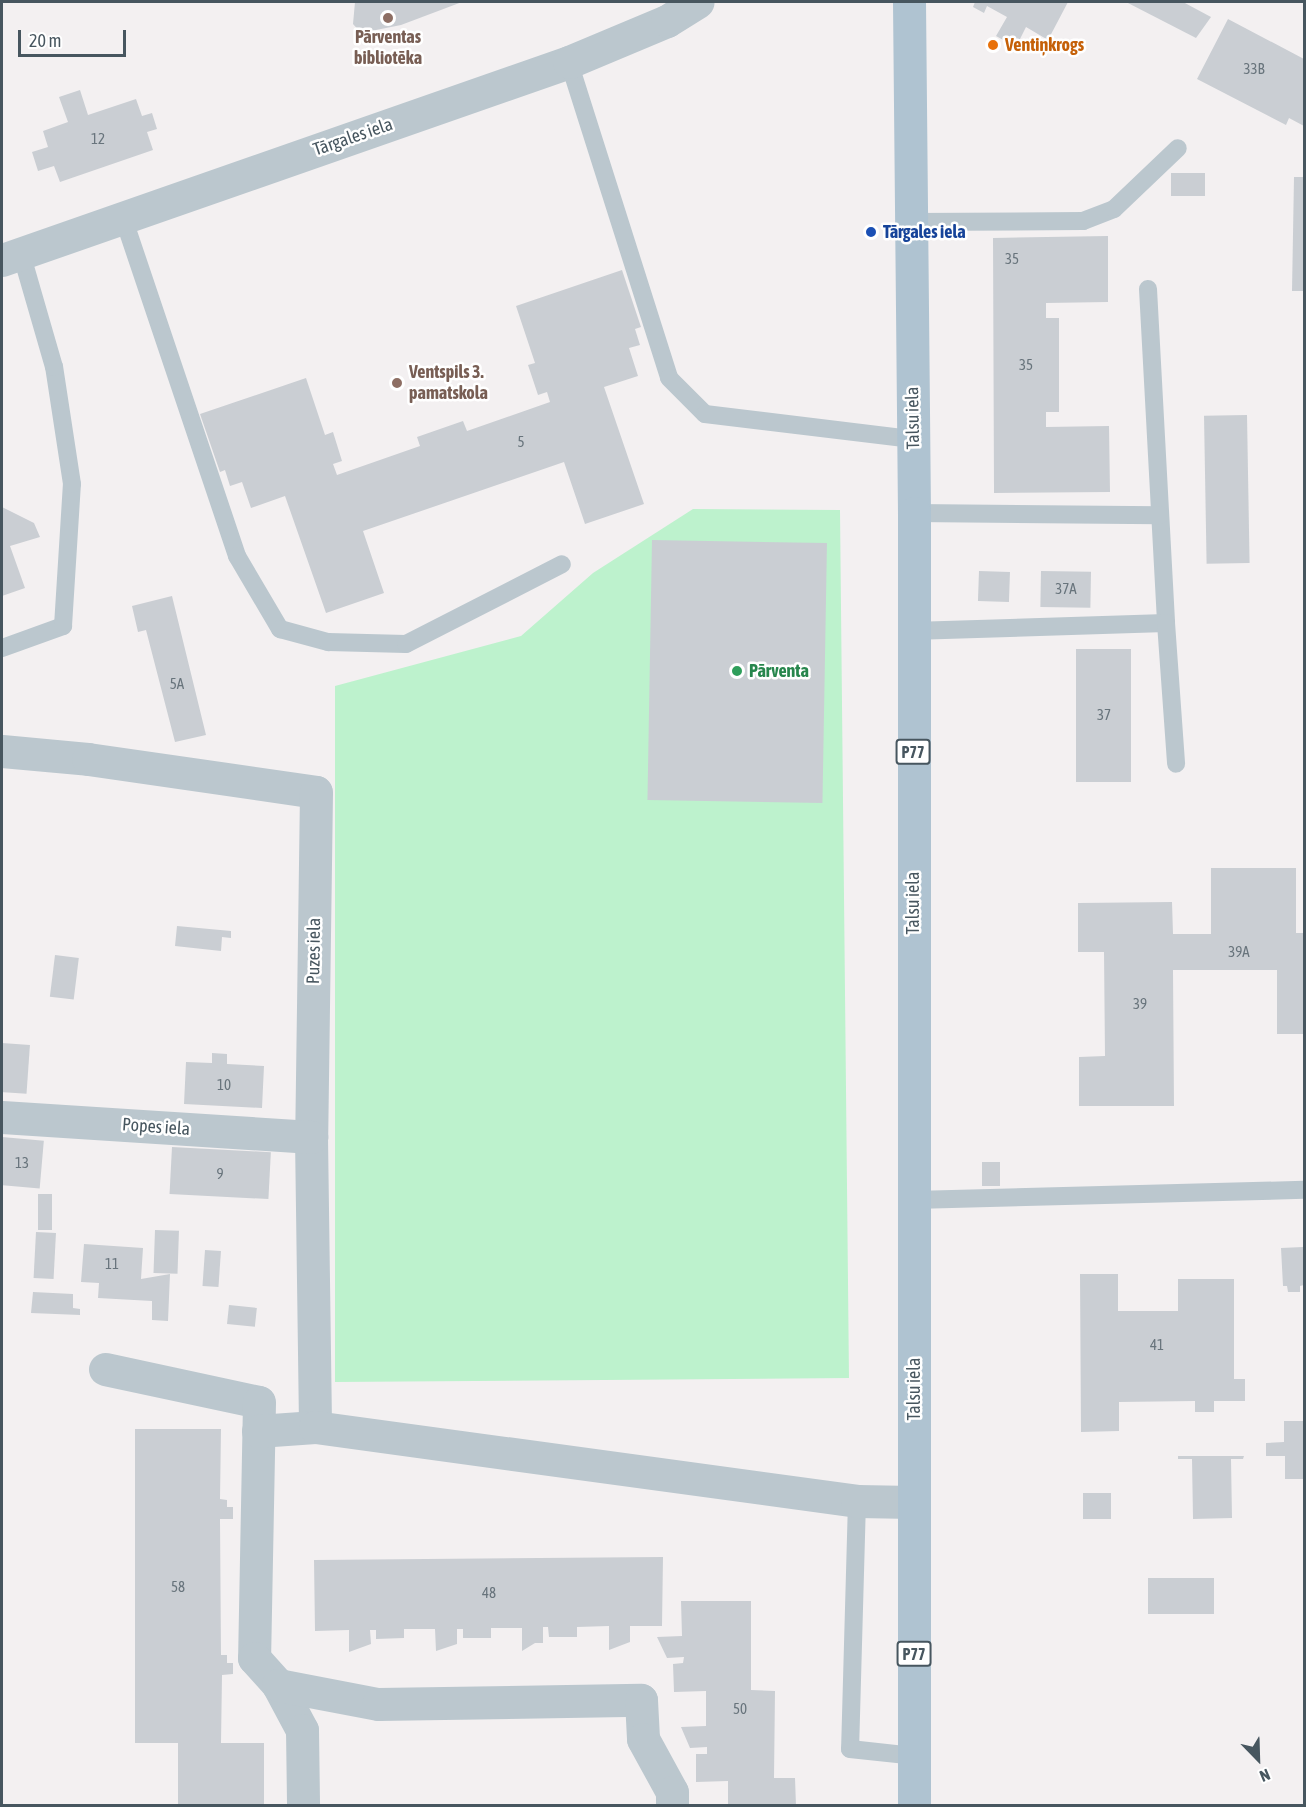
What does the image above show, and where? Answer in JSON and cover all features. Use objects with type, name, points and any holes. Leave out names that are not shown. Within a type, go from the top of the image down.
[{"type":"main road","name":"Talsu iela","points":[[909,2],[914,513],[912,631],[914,1806]]},
{"type":"street","name":"Tārgales iela","points":[[11,256],[569,62],[667,21],[698,2]]},
{"type":"street","name":"Puzes iela","points":[[2,751],[88,759],[316,792],[311,1137],[315,1427]]},
{"type":"street","name":"Popes iela","points":[[2,1118],[311,1137]]},
{"type":"street","points":[[105,1369],[259,1402],[254,1658],[278,1685],[302,1730],[303,1806]]},
{"type":"street","points":[[258,1431],[315,1427],[857,1501],[913,1502]]},
{"type":"street","points":[[278,1685],[378,1704],[641,1700],[643,1740],[672,1792],[672,1806]]},
{"type":"lane","points":[[569,62],[669,378],[705,414],[913,439]]},
{"type":"lane","points":[[911,222],[1083,221],[1114,209],[1178,148]]},
{"type":"lane","points":[[123,217],[237,556],[280,629],[328,642],[406,644],[562,564]]},
{"type":"lane","points":[[2,648],[63,626],[72,484],[54,367],[11,256]]},
{"type":"lane","points":[[1148,289],[1176,764]]},
{"type":"lane","points":[[914,513],[1160,515]]},
{"type":"lane","points":[[912,631],[1166,623]]},
{"type":"lane","points":[[914,1200],[1305,1190]]},
{"type":"lane","points":[[857,1501],[850,1749],[914,1756]]},
{"type":"green space","points":[[693,509],[840,510],[849,1378],[335,1382],[335,686],[521,636],[593,573]]},
{"type":"building","name":"Pārventas bibliotēka","points":[[355,2],[462,2],[401,25],[361,33],[353,24]]},
{"type":"building","points":[[975,2],[1068,2],[1048,40],[1026,27],[1016,47],[996,36],[1007,17],[987,6],[984,13],[973,7]]},
{"type":"building","points":[[1126,2],[1183,2],[1211,17],[1196,38]]},
{"type":"building","points":[[1228,19],[1304,59],[1304,126],[1289,118],[1286,125],[1197,79]]},
{"type":"building","points":[[80,90],[88,115],[136,99],[142,116],[152,113],[157,129],[147,132],[153,150],[60,182],[54,166],[38,171],[32,152],[48,147],[43,131],[68,122],[59,97]]},
{"type":"building","points":[[1171,173],[1205,173],[1205,196],[1171,196]]},
{"type":"building","points":[[1294,177],[1304,177],[1304,291],[1292,291]]},
{"type":"building","points":[[1108,236],[1108,302],[1046,303],[1046,318],[1059,318],[1059,412],[1046,412],[1046,427],[1109,426],[1110,492],[994,493],[993,238]]},
{"type":"building","points":[[622,270],[641,327],[635,329],[640,345],[629,348],[638,376],[604,387],[644,504],[585,524],[564,462],[363,531],[384,593],[326,613],[285,496],[251,508],[242,482],[230,486],[225,470],[220,472],[200,414],[306,378],[325,435],[333,432],[342,461],[333,464],[337,475],[420,446],[417,437],[463,421],[467,431],[550,402],[547,392],[538,395],[528,365],[535,363],[516,306]]},
{"type":"building","points":[[1247,415],[1250,563],[1207,564],[1204,416]]},
{"type":"building","points":[[2,507],[34,523],[40,537],[10,546],[25,588],[2,596]]},
{"type":"building","name":"Pārventa","points":[[652,540],[827,543],[822,803],[647,800]]},
{"type":"building","points":[[979,571],[1010,572],[1009,602],[978,601]]},
{"type":"building","points":[[1041,571],[1091,572],[1090,608],[1040,607]]},
{"type":"building","points":[[172,596],[206,735],[175,742],[146,630],[138,632],[132,606]]},
{"type":"building","points":[[1076,649],[1131,649],[1131,782],[1076,782]]},
{"type":"building","points":[[1211,868],[1296,868],[1296,933],[1304,933],[1304,1034],[1277,1034],[1277,970],[1173,970],[1174,1106],[1079,1106],[1079,1057],[1105,1056],[1104,952],[1078,952],[1078,903],[1172,902],[1173,934],[1211,934]]},
{"type":"building","points":[[177,926],[231,931],[231,938],[222,937],[221,951],[175,946]]},
{"type":"building","points":[[55,955],[79,958],[74,1000],[50,997]]},
{"type":"building","points":[[2,1043],[30,1045],[27,1094],[2,1092]]},
{"type":"building","points":[[212,1053],[227,1054],[227,1064],[264,1066],[262,1108],[184,1104],[186,1062],[212,1063]]},
{"type":"building","points":[[2,1137],[44,1141],[40,1188],[2,1185]]},
{"type":"building","points":[[172,1147],[271,1152],[268,1199],[170,1194]]},
{"type":"building","points":[[982,1162],[1000,1162],[1000,1186],[982,1186]]},
{"type":"building","points":[[38,1194],[52,1194],[52,1230],[38,1230]]},
{"type":"building","points":[[155,1230],[179,1231],[177,1274],[153,1273]]},
{"type":"building","points":[[36,1232],[56,1233],[54,1279],[34,1278]]},
{"type":"building","points":[[84,1244],[143,1248],[141,1279],[170,1274],[168,1321],[152,1320],[152,1301],[98,1298],[99,1283],[81,1282]]},
{"type":"building","points":[[1303,1247],[1304,1285],[1300,1286],[1300,1292],[1288,1292],[1287,1286],[1283,1286],[1281,1248]]},
{"type":"building","points":[[205,1250],[221,1251],[218,1287],[202,1286]]},
{"type":"building","points":[[1080,1274],[1118,1274],[1118,1311],[1178,1311],[1178,1279],[1234,1279],[1234,1379],[1245,1379],[1245,1401],[1214,1401],[1214,1412],[1195,1412],[1195,1401],[1119,1402],[1119,1431],[1081,1432]]},
{"type":"building","points":[[33,1292],[73,1294],[73,1308],[80,1309],[80,1315],[31,1313]]},
{"type":"building","points":[[229,1305],[257,1308],[255,1327],[227,1324]]},
{"type":"building","points":[[1284,1421],[1304,1421],[1304,1479],[1285,1479],[1285,1456],[1266,1456],[1266,1443],[1284,1442]]},
{"type":"building","points":[[135,1429],[221,1429],[220,1499],[227,1500],[227,1507],[233,1507],[233,1519],[220,1519],[221,1655],[227,1655],[227,1663],[233,1663],[233,1674],[222,1675],[221,1743],[264,1743],[264,1806],[178,1806],[178,1743],[135,1743]]},
{"type":"building","points":[[1178,1456],[1244,1456],[1243,1459],[1231,1459],[1232,1518],[1193,1519],[1192,1459],[1178,1459]]},
{"type":"building","points":[[1083,1493],[1111,1493],[1111,1519],[1083,1519]]},
{"type":"building","points":[[663,1557],[662,1626],[630,1626],[630,1642],[609,1650],[609,1626],[577,1627],[577,1637],[549,1637],[548,1627],[543,1627],[543,1643],[535,1643],[522,1651],[522,1628],[491,1628],[491,1638],[463,1638],[463,1629],[457,1629],[457,1644],[436,1651],[435,1629],[404,1629],[404,1638],[376,1639],[376,1630],[370,1630],[371,1644],[349,1652],[349,1630],[315,1631],[314,1560]]},
{"type":"building","points":[[1148,1578],[1214,1578],[1214,1614],[1148,1614]]},
{"type":"building","points":[[681,1601],[751,1601],[751,1690],[775,1691],[774,1778],[795,1778],[796,1806],[728,1806],[728,1781],[696,1782],[696,1754],[707,1754],[707,1747],[690,1748],[681,1727],[706,1726],[706,1691],[674,1692],[673,1664],[683,1663],[684,1657],[667,1658],[657,1637],[682,1636]]},
{"type":"place","name":"Pārventas bibliotēka","points":[[388,18]]},
{"type":"place","name":"Ventiņkrogs","points":[[993,45]]},
{"type":"place","name":"Tārgales iela","points":[[871,232]]},
{"type":"place","name":"Ventspils 3. pamatskola","points":[[397,383]]},
{"type":"place","name":"Pārventa","points":[[737,671]]}]
